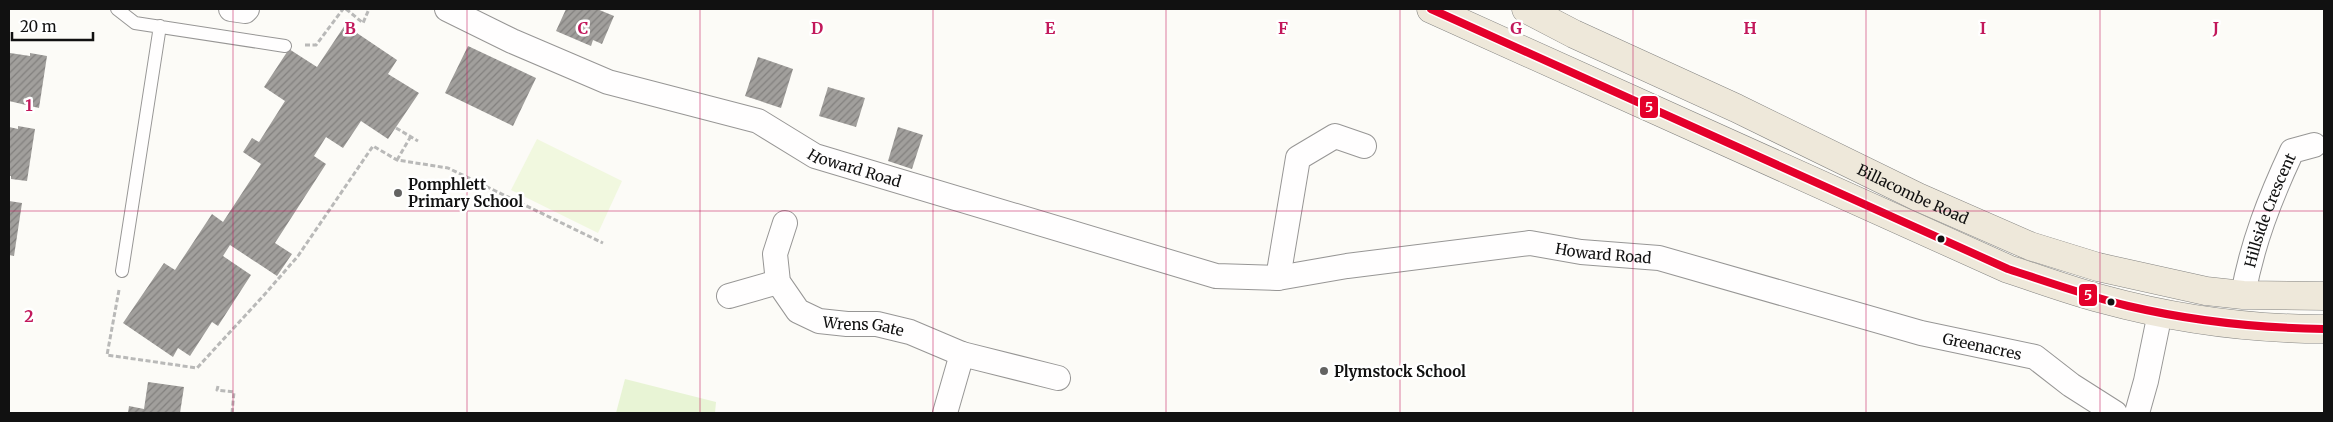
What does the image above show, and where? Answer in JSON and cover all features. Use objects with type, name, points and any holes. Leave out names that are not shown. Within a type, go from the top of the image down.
[{"type":"main road","name":"Billacombe Road","points":[[1431,9],[2008,269],[2102,299],[2203,321],[2282,329],[2324,329]]},
{"type":"main road","name":"Billacombe Road","points":[[1526,9],[1574,34],[1736,108],[1918,197],[2030,246],[2098,267],[2206,291],[2244,295],[2324,296]]},
{"type":"street","points":[[231,9],[245,11],[248,9]]},
{"type":"street","name":"Howard Road","points":[[447,9],[512,41],[608,82],[758,121],[815,156],[1216,276],[1278,278],[1347,266],[1530,243],[1581,252],[1659,258],[1921,333]]},
{"type":"street","points":[[1278,278],[1298,158],[1335,136],[1364,146]]},
{"type":"street","name":"Hillside Crescent","points":[[2244,295],[2249,261],[2275,186],[2292,151],[2314,145]]},
{"type":"street","name":"Wrens Gate","points":[[785,223],[775,254],[778,282],[798,311],[819,321],[847,324],[877,324],[910,332],[962,354],[1058,378]]},
{"type":"street","points":[[729,296],[778,282]]},
{"type":"street","points":[[2136,413],[2146,381],[2160,312]]},
{"type":"street","name":"Greenacres","points":[[1921,333],[2035,356],[2071,385],[2115,413]]},
{"type":"street","points":[[945,413],[962,354]]},
{"type":"lane","points":[[117,9],[135,23],[285,46]]},
{"type":"lane","points":[[122,271],[160,26]]},
{"type":"path","points":[[285,46],[316,45],[345,9],[363,23],[369,9]]},
{"type":"path","points":[[396,128],[418,141]]},
{"type":"path","points":[[397,160],[411,136]]},
{"type":"path","points":[[122,271],[107,355],[196,368],[298,256],[373,146],[397,160],[448,168],[602,243]]},
{"type":"path","points":[[218,386],[217,390],[234,392],[232,413]]},
{"type":"green space","points":[[537,139],[622,181],[598,233],[511,190]]},
{"type":"green space","points":[[625,379],[716,402],[715,413],[616,413]]},
{"type":"building","points":[[566,9],[597,9],[614,16],[602,44],[593,40],[591,46],[556,31]]},
{"type":"building","points":[[345,25],[397,60],[388,74],[419,93],[388,139],[361,121],[343,148],[326,137],[314,156],[326,164],[275,243],[292,254],[277,276],[230,245],[223,256],[251,275],[218,326],[212,322],[190,356],[178,348],[173,357],[123,323],[164,263],[175,270],[212,214],[223,222],[261,164],[243,152],[252,138],[259,142],[285,101],[264,87],[289,49],[317,67]]},
{"type":"building","points":[[468,46],[536,78],[513,126],[445,93]]},
{"type":"building","points":[[10,53],[30,56],[30,53],[47,56],[39,108],[9,101]]},
{"type":"building","points":[[758,57],[793,69],[781,108],[745,96]]},
{"type":"building","points":[[828,87],[865,98],[856,127],[819,116]]},
{"type":"building","points":[[18,126],[35,129],[27,181],[11,179],[11,176],[9,176],[9,127],[18,129]]},
{"type":"building","points":[[898,127],[923,135],[912,169],[888,161]]},
{"type":"building","points":[[9,201],[22,203],[14,256],[9,255]]},
{"type":"building","points":[[148,382],[184,387],[180,413],[128,413],[129,406],[144,409]]},
{"type":"transit line","name":"5","points":[[1431,9],[2008,269],[2098,298],[2176,316],[2225,323],[2324,329]]},
{"type":"place","name":"Pomphlett Primary School","points":[[398,193]]},
{"type":"place","name":"Plymstock School","points":[[1324,371]]}]
